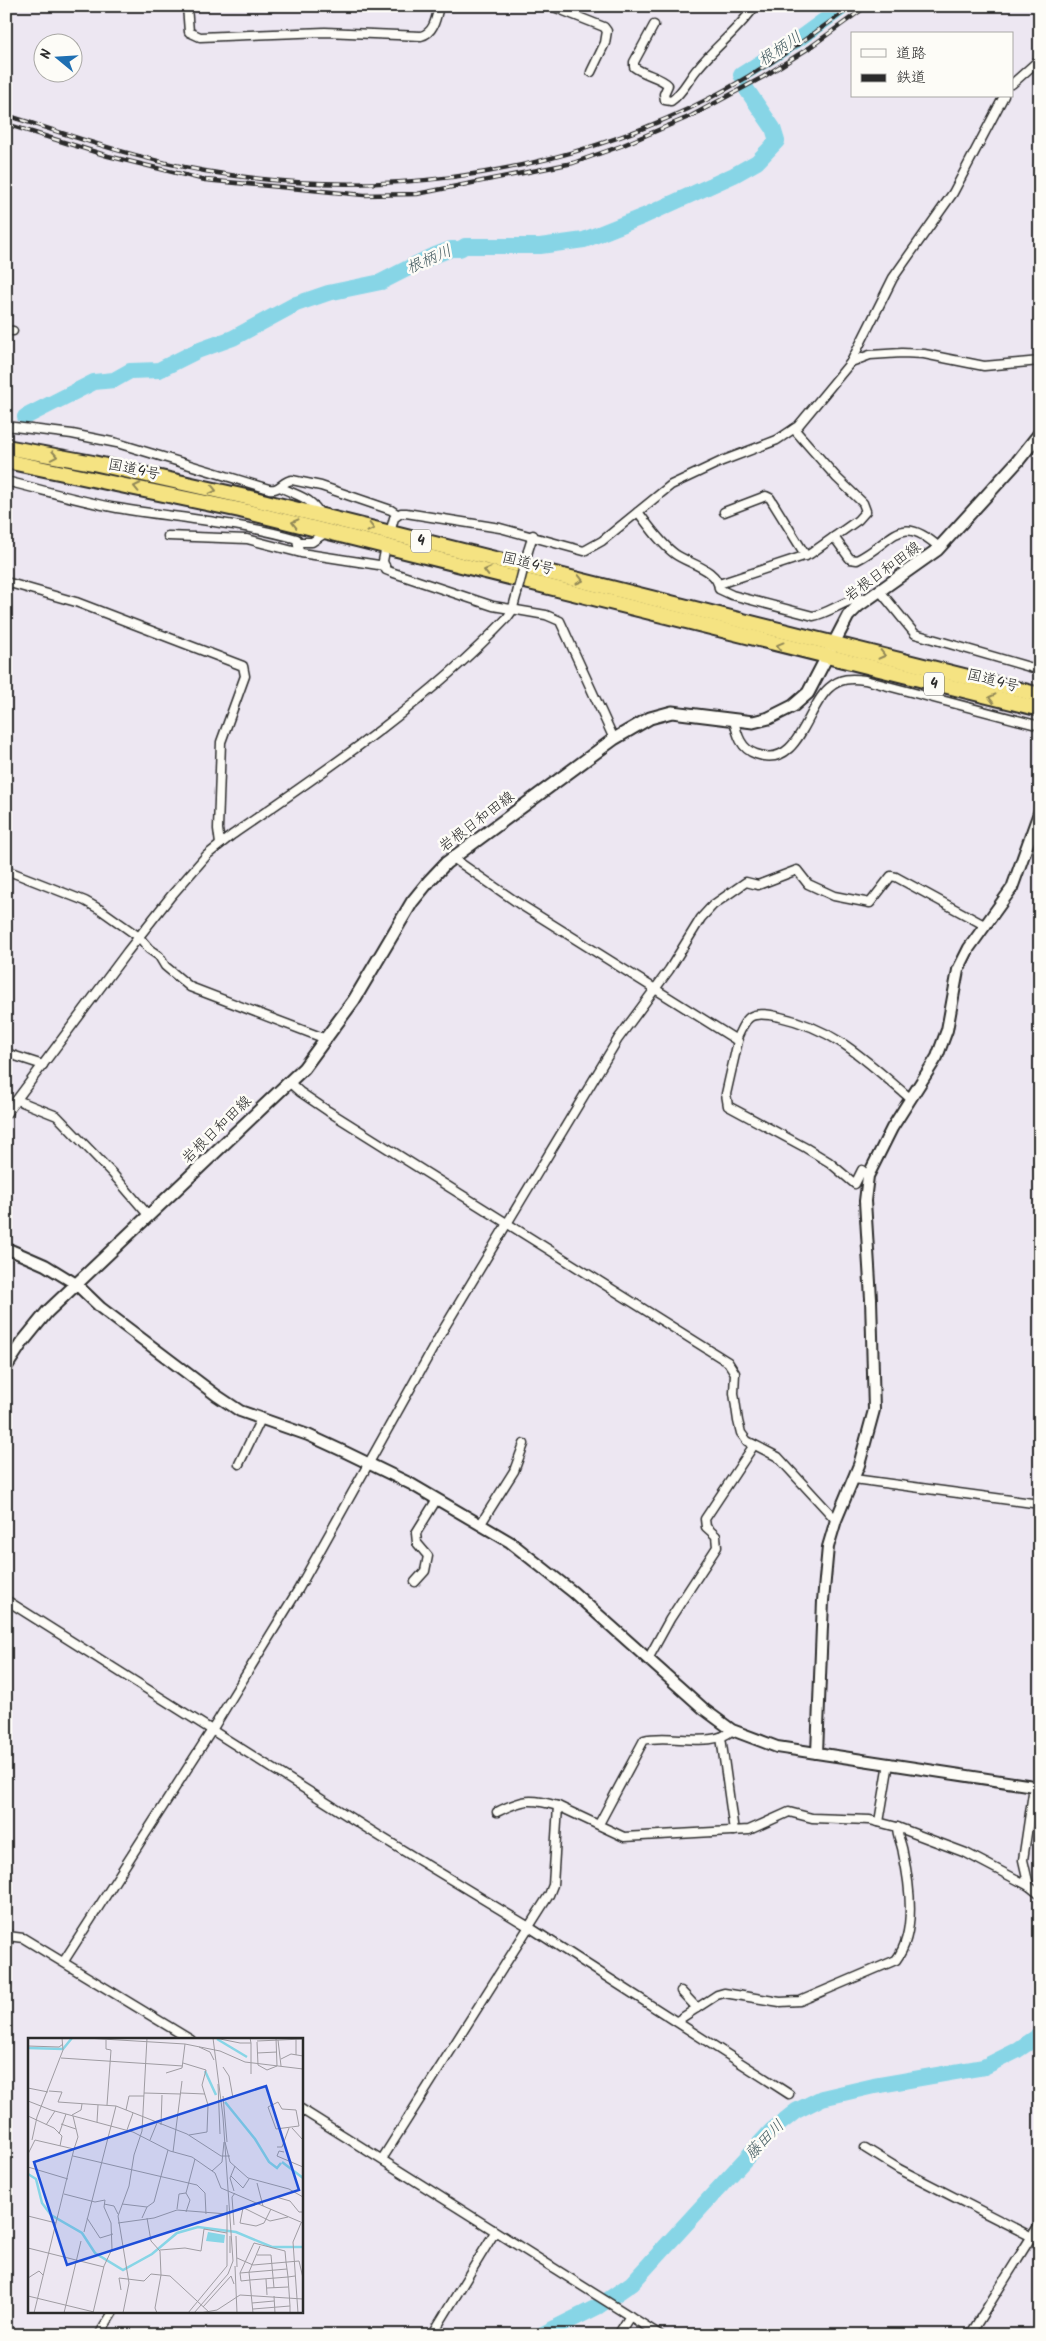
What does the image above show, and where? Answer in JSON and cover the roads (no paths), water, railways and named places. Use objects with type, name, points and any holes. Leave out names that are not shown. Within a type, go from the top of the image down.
[{"type":"highway","name":"国道4号","points":[[6,447],[155,477],[321,516],[388,540],[827,658],[1040,710]]},
{"type":"highway","name":"国道4号","points":[[6,461],[151,490],[328,532],[388,540],[835,643],[1040,695]]},
{"type":"main road","name":"岩根日和田線","points":[[6,1366],[36,1325],[76,1284],[304,1068],[354,1000],[412,902],[429,880],[453,858],[614,739],[650,718],[672,712],[753,722],[768,718],[793,706],[808,693],[848,616],[868,599],[940,548],[1017,462],[1040,433]]},
{"type":"street","points":[[187,6],[189,32],[200,37],[325,32],[420,36],[426,35],[433,27],[440,6]]},
{"type":"street","points":[[551,6],[604,27],[607,31],[605,43],[591,72]]},
{"type":"street","points":[[654,25],[634,62],[634,68],[643,74],[665,81],[668,85],[664,94],[665,100],[671,101],[698,68],[744,21],[754,6]]},
{"type":"street","points":[[1014,82],[1040,59]]},
{"type":"street","points":[[280,487],[287,480],[321,486],[392,510],[397,514],[406,513],[500,528],[532,535],[584,551],[602,541],[671,484],[722,461],[777,440],[794,429],[851,362],[893,278],[953,193],[1003,98]]},
{"type":"street","points":[[851,362],[870,355],[902,353],[924,354],[984,366],[1040,361]]},
{"type":"street","points":[[6,426],[72,434],[117,443],[269,489],[280,487],[308,499],[317,507],[321,516]]},
{"type":"street","points":[[719,584],[806,556],[858,520],[866,511],[865,506],[837,478],[794,429]]},
{"type":"street","points":[[6,481],[61,496],[117,508],[256,528],[297,539],[299,542],[312,542],[328,532]]},
{"type":"street","points":[[724,512],[766,496],[770,498],[806,556]]},
{"type":"street","points":[[638,512],[676,554],[715,577],[720,589],[732,595],[813,616],[824,614],[853,599],[860,597],[868,599]]},
{"type":"street","points":[[397,514],[383,561],[386,570],[512,611],[546,615],[560,621],[614,739]]},
{"type":"street","points":[[834,537],[850,559],[857,560],[902,530],[912,529],[924,534],[940,548]]},
{"type":"street","points":[[6,1114],[139,937],[196,867],[220,844],[407,710],[467,658],[512,611],[532,535]]},
{"type":"street","points":[[168,536],[247,539],[299,552],[385,566]]},
{"type":"street","points":[[299,542],[299,552]]},
{"type":"street","points":[[6,582],[76,602],[244,666],[245,676],[220,750],[218,829],[220,844]]},
{"type":"street","points":[[880,591],[915,634],[1039,668]]},
{"type":"street","points":[[1040,602],[1040,643]]},
{"type":"street","points":[[734,720],[740,741],[750,752],[767,758],[777,756],[794,742],[828,688],[848,678],[865,680],[1040,726]]},
{"type":"street","points":[[817,1753],[825,1572],[828,1547],[836,1520],[854,1479],[866,1443],[875,1396],[865,1210],[868,1176],[892,1128],[937,1057],[943,1042],[958,970],[969,948],[1012,888],[1040,810]]},
{"type":"street","points":[[453,858],[518,904],[736,1040],[738,1044],[726,1094],[728,1106],[829,1162],[855,1184],[862,1170],[868,1176]]},
{"type":"street","points":[[6,870],[85,901],[101,910],[139,937],[149,949],[159,956],[166,966],[190,987],[326,1039]]},
{"type":"street","points":[[64,1961],[212,1730],[298,1590],[443,1330],[618,1039],[669,970],[701,918],[713,905],[746,882],[758,885],[797,870],[808,884],[834,896],[870,903],[891,876],[896,877],[986,926]]},
{"type":"street","points":[[736,1040],[745,1022],[754,1015],[775,1015],[811,1025],[843,1042],[911,1099]]},
{"type":"street","points":[[6,1053],[43,1065]]},
{"type":"street","points":[[289,1082],[328,1111],[728,1362],[735,1373],[734,1393],[741,1433],[747,1441],[772,1453],[787,1465],[836,1520]]},
{"type":"street","points":[[17,1100],[57,1116],[112,1173],[149,1216]]},
{"type":"street","points":[[6,1248],[44,1265],[76,1284],[101,1308],[240,1411],[308,1435],[369,1464],[437,1499],[510,1542],[559,1581],[705,1710],[732,1730],[776,1747],[1037,1787],[1023,1860],[1029,1886]]},
{"type":"street","points":[[238,1464],[261,1419]]},
{"type":"street","points":[[480,1525],[514,1471],[524,1444]]},
{"type":"street","points":[[648,1659],[670,1619],[717,1547],[716,1536],[706,1527],[705,1519],[754,1445]]},
{"type":"street","points":[[854,1479],[1040,1504]]},
{"type":"street","points":[[415,1582],[425,1571],[428,1556],[417,1543],[416,1533],[437,1499]]},
{"type":"street","points":[[6,1600],[381,1837],[530,1927],[789,2094]]},
{"type":"street","points":[[600,1824],[644,1740],[660,1736],[708,1739],[721,1737],[732,1730]]},
{"type":"street","points":[[721,1737],[734,1831]]},
{"type":"street","points":[[879,1822],[889,1763]]},
{"type":"street","points":[[497,1812],[518,1802],[532,1800],[558,1806],[600,1824],[624,1837],[754,1829],[776,1816],[789,1812],[812,1818],[879,1822],[898,1827],[966,1853],[1029,1886],[1040,1895]]},
{"type":"street","points":[[382,2159],[530,1927],[553,1885],[558,1806]]},
{"type":"street","points":[[677,2021],[717,1995],[724,1993],[780,2002],[800,2001],[896,1960],[902,1952],[905,1941],[909,1906],[905,1862],[898,1827]]},
{"type":"street","points":[[7,1939],[23,1938],[64,1961],[188,2038]]},
{"type":"street","points":[[681,1991],[697,2008]]},
{"type":"street","points":[[302,2110],[660,2335]]},
{"type":"street","points":[[865,2148],[899,2169],[1040,2241]]},
{"type":"street","points":[[970,2335],[1040,2223]]},
{"type":"street","points":[[432,2335],[495,2232]]},
{"type":"street","points":[[99,2335],[112,2314]]},
{"type":"street","points":[[618,2335],[627,2314]]},
{"type":"waterway","name":"根柄川","points":[[741,75],[800,38],[844,6]]},
{"type":"waterway","name":"根柄川","points":[[25,417],[94,382],[114,380],[130,371],[159,370],[197,351],[233,338],[296,304],[328,293],[381,282],[430,257],[451,249],[460,249],[465,246],[540,246],[584,240],[644,216],[734,175],[757,162],[777,141],[773,128],[747,90]]},
{"type":"waterway","name":"藤田川","points":[[541,2335],[599,2306],[632,2283],[772,2130],[796,2111],[822,2098],[874,2086],[984,2067],[1016,2051],[1040,2035]]},
{"type":"railway","points":[[6,115],[154,160],[205,171],[267,180],[390,183],[452,177],[512,167],[572,152],[631,133],[688,109],[773,61],[852,6]]},
{"type":"railway","points":[[6,124],[108,156],[205,180],[364,195],[417,194],[573,163],[621,146],[691,116],[763,77],[809,48],[867,6]]}]
